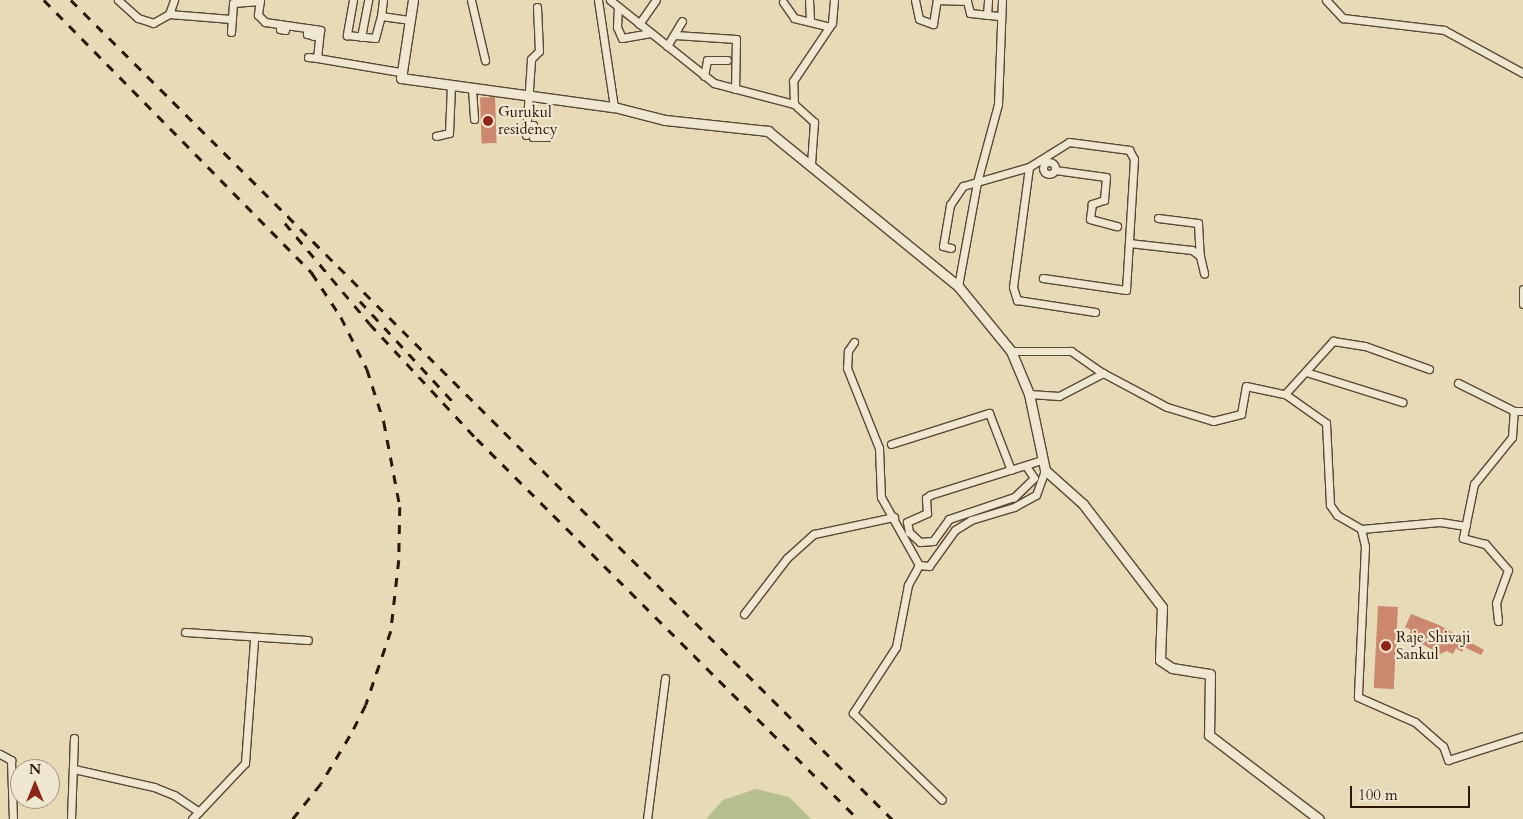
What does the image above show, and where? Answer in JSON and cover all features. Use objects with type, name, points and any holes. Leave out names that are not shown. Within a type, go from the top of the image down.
[{"type":"street","points":[[118,0],[138,18],[152,23],[170,14],[231,19]]},
{"type":"street","points":[[170,14],[174,0]]},
{"type":"street","points":[[353,0],[346,34],[375,38],[383,0]]},
{"type":"street","points":[[361,37],[368,0]]},
{"type":"street","points":[[413,0],[400,72],[401,78],[529,97],[614,107],[665,120],[768,131],[811,164],[958,286],[1011,351],[1029,394],[1045,470],[1083,504],[1162,607],[1160,660],[1172,668],[1210,674],[1209,735],[1319,819]]},
{"type":"street","points":[[471,0],[485,60]]},
{"type":"street","points":[[598,0],[614,107]]},
{"type":"street","points":[[610,0],[704,76],[735,90],[794,104],[814,122],[811,164]]},
{"type":"street","points":[[639,24],[656,0]]},
{"type":"street","points":[[809,0],[810,21]]},
{"type":"street","points":[[794,104],[793,81],[829,27],[835,12],[834,0]]},
{"type":"street","points":[[915,0],[918,20],[933,24],[937,0],[967,1],[970,13],[1001,16]]},
{"type":"street","points":[[988,0],[988,15]]},
{"type":"street","points":[[958,286],[977,182],[998,104],[1002,0]]},
{"type":"street","points":[[1326,0],[1344,18],[1444,30],[1523,73]]},
{"type":"street","points":[[231,32],[233,3],[260,1],[260,19],[316,29],[322,33],[317,58]]},
{"type":"street","points":[[783,2],[794,18],[806,24],[810,21],[829,27]]},
{"type":"street","points":[[618,6],[617,27],[622,38],[651,33]]},
{"type":"street","points":[[537,7],[539,50],[531,59],[529,131],[546,137]]},
{"type":"street","points":[[380,16],[409,20]]},
{"type":"street","points":[[667,46],[682,21]]},
{"type":"street","points":[[675,35],[736,39],[735,90]]},
{"type":"street","points":[[308,56],[400,72]]},
{"type":"street","points":[[704,76],[707,60],[727,60]]},
{"type":"street","points":[[436,136],[448,133],[450,86]]},
{"type":"street","points":[[472,89],[474,119]]},
{"type":"street","points":[[1043,278],[1123,292],[1129,243],[1134,159],[1129,150],[1069,142],[1032,166],[1012,287],[1017,300],[1095,312]]},
{"type":"street","points":[[951,248],[944,246],[952,199],[963,186],[1032,166],[1043,166],[1051,162],[1055,170],[1106,177],[1104,200],[1092,204],[1090,219],[1117,226]]},
{"type":"street","points":[[1158,218],[1198,223],[1200,256],[1204,274]]},
{"type":"street","points":[[1129,243],[1192,250],[1200,256]]},
{"type":"street","points":[[1523,290],[1523,304]]},
{"type":"street","points":[[1285,394],[1333,341],[1364,346],[1429,369]]},
{"type":"street","points":[[854,342],[848,351],[847,368],[879,448],[881,496],[920,565]]},
{"type":"street","points":[[1011,351],[1071,351],[1103,373],[1167,407],[1212,421],[1241,414],[1246,386],[1285,394],[1326,423],[1330,505],[1337,515],[1360,529],[1440,522],[1466,526]]},
{"type":"street","points":[[1306,372],[1402,402]]},
{"type":"street","points":[[1029,394],[1059,396],[1103,373]]},
{"type":"street","points":[[1458,383],[1514,411],[1523,411]]},
{"type":"street","points":[[1498,620],[1496,603],[1508,570],[1485,544],[1463,538],[1474,484],[1512,437],[1514,411]]},
{"type":"street","points":[[891,444],[989,413],[1011,470]]},
{"type":"street","points":[[1026,466],[1034,478],[1014,497],[948,519],[933,541],[912,538],[907,522],[926,513],[926,498],[1042,460]]},
{"type":"street","points":[[920,565],[928,566],[955,530],[970,520],[1014,507],[1036,495],[1045,470]]},
{"type":"street","points":[[744,614],[787,558],[814,534],[894,517]]},
{"type":"street","points":[[1360,529],[1365,572],[1358,696],[1415,722],[1443,746],[1448,760],[1523,736]]},
{"type":"street","points":[[920,565],[908,585],[896,647],[853,713],[942,800]]},
{"type":"street","points":[[185,632],[254,639],[308,640]]},
{"type":"street","points":[[192,819],[245,763],[254,639]]},
{"type":"street","points":[[646,819],[665,678]]},
{"type":"street","points":[[71,819],[74,738]]},
{"type":"street","points":[[0,754],[11,760],[13,819]]},
{"type":"street","points":[[74,769],[154,787],[174,795],[199,812]]},
{"type":"green space","points":[[756,789],[789,797],[811,819],[706,819],[723,800]]},
{"type":"building","name":"Gurukul residency","points":[[495,97],[497,143],[482,143],[480,98]]},
{"type":"building","name":"Raje Shivaji Sankul","points":[[1378,606],[1398,607],[1394,689],[1374,688]]},
{"type":"building","points":[[1411,614],[1439,625],[1484,650],[1481,655],[1464,647],[1462,652],[1456,648],[1453,654],[1447,651],[1440,654],[1408,636],[1411,630],[1405,627]]},
{"type":"railway","points":[[44,0],[312,273],[341,317],[367,369],[384,422],[400,507],[399,560],[391,631],[366,705],[350,736],[321,784],[293,819]]},
{"type":"railway","points":[[71,0],[892,819]]},
{"type":"railway","points":[[285,223],[370,324],[477,439],[858,819]]},
{"type":"railway","points":[[360,301],[455,404]]},
{"type":"place","name":"Gurukul residency","points":[[488,121]]},
{"type":"place","name":"Raje Shivaji Sankul","points":[[1386,646]]}]
